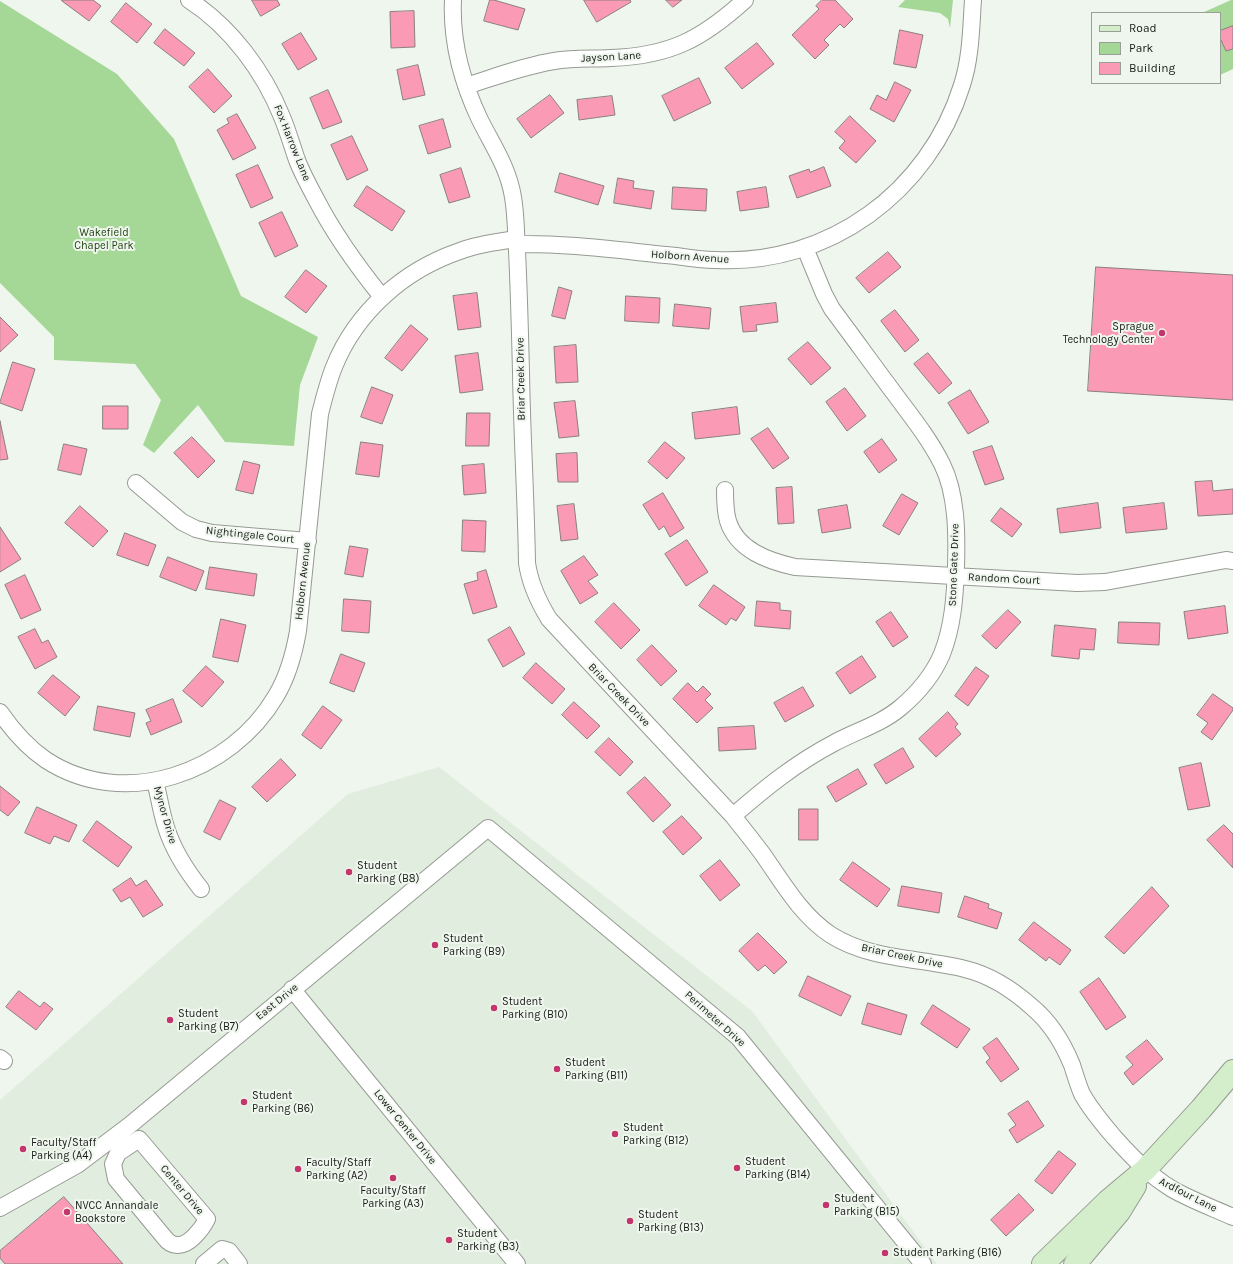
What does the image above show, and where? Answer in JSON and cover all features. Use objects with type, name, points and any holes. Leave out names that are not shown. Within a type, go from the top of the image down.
[{"type":"main road","points":[[1044,1264],[1108,1201],[1145,1170],[1201,1109],[1233,1071]]},
{"type":"main road","points":[[1075,1264],[1119,1212],[1145,1170]]},
{"type":"street","name":"Briar Creek Drive","points":[[452,0],[454,41],[457,57],[466,86],[480,120],[500,155],[508,175],[513,197],[520,304],[527,563],[534,593],[542,609],[555,627],[733,816],[758,847],[798,905],[815,923],[832,936],[851,945],[873,952],[966,969],[996,981],[1012,991],[1033,1007],[1049,1024],[1061,1043],[1082,1092],[1092,1110],[1145,1170]]},
{"type":"street","name":"Jayson Lane","points":[[466,86],[526,67],[554,61],[638,56],[663,51],[686,43],[706,32],[745,0]]},
{"type":"street","name":"Holborn Avenue","points":[[0,712],[11,728],[26,745],[46,760],[67,771],[91,779],[114,784],[136,784],[179,775],[203,765],[226,751],[246,734],[262,716],[276,696],[287,674],[295,650],[298,630],[320,414],[325,391],[334,366],[345,344],[359,322],[382,297],[410,274],[434,261],[460,250],[487,243],[545,243],[716,260],[747,260],[775,256],[805,248],[838,234],[881,206],[903,186],[939,138],[953,111],[963,84],[969,55],[973,0]]},
{"type":"street","name":"Fox Harrow Lane","points":[[193,1],[214,19],[234,40],[254,65],[269,89],[282,117],[298,162],[316,199],[337,236],[359,268],[382,297]]},
{"type":"street","name":"Stone Gate Drive","points":[[733,816],[800,762],[834,743],[882,720],[899,709],[916,694],[930,677],[942,655],[949,633],[954,605],[957,538],[951,491],[943,466],[930,441],[832,309],[824,294],[805,248]]},
{"type":"street","name":"Nightingale Court","points":[[136,483],[182,522],[196,529],[212,533],[308,541]]},
{"type":"street","name":"Random Court","points":[[725,490],[725,508],[729,522],[736,536],[745,546],[759,556],[776,563],[795,567],[1077,583],[1105,582],[1226,560],[1233,561]]},
{"type":"street","name":"Mynor Drive","points":[[155,781],[166,826],[175,850],[187,871],[200,889]]},
{"type":"street","name":"East Drive","points":[[0,1208],[76,1165],[130,1125],[488,828]]},
{"type":"street","name":"Perimeter Drive","points":[[488,828],[738,1036],[923,1264]]},
{"type":"street","name":"Lower Center Drive","points":[[292,990],[517,1264]]},
{"type":"street","name":"Center Drive","points":[[113,1164],[116,1179],[168,1241],[179,1246],[199,1233],[206,1219],[139,1139],[130,1125]]},
{"type":"street","points":[[95,1152],[113,1164],[118,1153],[139,1139]]},
{"type":"street","name":"Ardfour Lane","points":[[1145,1170],[1173,1189],[1233,1217]]},
{"type":"street","points":[[204,1264],[222,1249],[229,1252],[239,1264]]},
{"type":"shaded area","points":[[439,767],[752,1011],[937,1264],[0,1264],[0,1100],[348,794]]},
{"type":"green space","points":[[905,0],[953,0],[950,28],[948,19],[940,13],[898,7]]},
{"type":"green space","points":[[1233,0],[1233,69],[1221,75],[1221,12],[1204,12]]},
{"type":"green space","name":"Wakefield Chapel Park","points":[[0,1],[117,74],[174,139],[241,296],[318,337],[300,385],[294,446],[225,442],[198,405],[154,453],[143,445],[161,400],[135,364],[54,360],[54,337],[0,283]]},
{"type":"building","points":[[62,0],[93,0],[101,6],[89,21]]},
{"type":"building","points":[[252,0],[277,0],[280,5],[261,16]]},
{"type":"building","points":[[490,0],[525,9],[518,30],[484,21]]},
{"type":"building","points":[[584,0],[630,0],[631,2],[597,22]]},
{"type":"building","points":[[666,0],[682,0],[673,7]]},
{"type":"building","points":[[822,0],[835,0],[853,19],[844,28],[840,24],[824,40],[829,45],[815,59],[792,35],[819,9],[816,6]]},
{"type":"building","points":[[126,3],[152,24],[137,43],[111,22]]},
{"type":"building","points":[[414,11],[415,47],[391,48],[390,12]]},
{"type":"building","points":[[1233,26],[1233,49],[1226,51],[1221,40],[1221,31]]},
{"type":"building","points":[[165,29],[195,53],[184,66],[154,43]]},
{"type":"building","points":[[900,30],[923,35],[916,68],[894,64]]},
{"type":"building","points":[[301,33],[317,59],[298,70],[282,44]]},
{"type":"building","points":[[757,43],[774,64],[742,89],[725,68]]},
{"type":"building","points":[[418,65],[425,95],[403,100],[397,70]]},
{"type":"building","points":[[208,69],[232,96],[214,113],[189,87]]},
{"type":"building","points":[[699,78],[711,103],[674,121],[662,96]]},
{"type":"building","points":[[895,82],[911,90],[894,122],[870,109],[877,95],[886,100]]},
{"type":"building","points":[[328,90],[342,122],[323,129],[310,98]]},
{"type":"building","points":[[550,95],[564,113],[531,138],[517,119]]},
{"type":"building","points":[[612,96],[615,115],[579,120],[577,100]]},
{"type":"building","points":[[237,114],[256,148],[233,160],[217,130],[229,123],[227,119]]},
{"type":"building","points":[[850,116],[876,141],[856,163],[839,148],[845,141],[835,132]]},
{"type":"building","points":[[443,119],[451,147],[428,154],[419,126]]},
{"type":"building","points":[[352,136],[368,170],[347,180],[331,145]]},
{"type":"building","points":[[258,165],[273,198],[251,208],[236,175]]},
{"type":"building","points":[[824,167],[831,186],[797,198],[789,176],[809,169],[810,172]]},
{"type":"building","points":[[461,168],[470,197],[449,203],[440,175]]},
{"type":"building","points":[[560,173],[604,186],[598,205],[555,192]]},
{"type":"building","points":[[618,178],[634,181],[633,188],[654,191],[651,209],[614,203]]},
{"type":"building","points":[[367,186],[405,211],[392,231],[354,206]]},
{"type":"building","points":[[673,187],[707,189],[706,211],[672,209]]},
{"type":"building","points":[[766,187],[769,207],[740,211],[737,192]]},
{"type":"building","points":[[282,212],[298,246],[275,257],[259,223]]},
{"type":"building","points":[[888,252],[901,267],[869,293],[856,278]]},
{"type":"building","name":"Sprague Technology Center","points":[[1096,267],[1233,275],[1233,400],[1088,391]]},
{"type":"building","points":[[306,270],[327,286],[306,313],[285,297]]},
{"type":"building","points":[[559,287],[572,291],[565,319],[552,316]]},
{"type":"building","points":[[477,293],[481,327],[458,330],[453,296]]},
{"type":"building","points":[[626,296],[660,298],[659,323],[625,321]]},
{"type":"building","points":[[776,303],[778,322],[756,325],[757,331],[743,332],[740,307]]},
{"type":"building","points":[[675,304],[711,308],[709,329],[673,326]]},
{"type":"building","points":[[895,310],[919,340],[905,352],[881,321]]},
{"type":"building","points":[[0,317],[18,335],[0,352]]},
{"type":"building","points":[[411,325],[428,339],[402,371],[385,358]]},
{"type":"building","points":[[808,342],[831,368],[811,385],[788,359]]},
{"type":"building","points":[[576,345],[578,382],[556,383],[554,347]]},
{"type":"building","points":[[478,353],[483,390],[460,393],[455,356]]},
{"type":"building","points":[[928,353],[952,383],[939,394],[914,364]]},
{"type":"building","points":[[13,362],[35,369],[22,411],[0,403]]},
{"type":"building","points":[[372,387],[393,395],[382,424],[361,417]]},
{"type":"building","points":[[845,388],[866,416],[847,431],[826,402]]},
{"type":"building","points":[[970,390],[989,422],[968,434],[948,403]]},
{"type":"building","points":[[575,401],[579,436],[559,438],[554,403]]},
{"type":"building","points":[[103,406],[128,406],[128,429],[103,429]]},
{"type":"building","points":[[737,407],[740,434],[695,439],[692,413]]},
{"type":"building","points":[[467,413],[490,413],[489,446],[466,446]]},
{"type":"building","points":[[0,421],[8,459],[0,460]]},
{"type":"building","points":[[768,428],[789,458],[773,469],[751,439]]},
{"type":"building","points":[[192,437],[215,461],[198,478],[174,453]]},
{"type":"building","points":[[882,439],[897,460],[879,473],[864,452]]},
{"type":"building","points":[[361,442],[383,445],[379,477],[356,474]]},
{"type":"building","points":[[665,442],[685,458],[667,479],[648,462]]},
{"type":"building","points":[[64,444],[87,449],[81,475],[58,470]]},
{"type":"building","points":[[992,446],[1004,479],[985,485],[973,452]]},
{"type":"building","points":[[577,453],[578,482],[558,482],[556,454]]},
{"type":"building","points":[[244,461],[260,465],[253,494],[236,490]]},
{"type":"building","points":[[484,464],[486,493],[464,495],[462,466]]},
{"type":"building","points":[[1212,481],[1213,491],[1233,489],[1233,514],[1198,516],[1195,482]]},
{"type":"building","points":[[792,487],[794,523],[778,524],[776,488]]},
{"type":"building","points":[[663,493],[684,528],[670,537],[664,526],[659,530],[643,505]]},
{"type":"building","points":[[902,494],[918,503],[899,535],[883,526]]},
{"type":"building","points":[[1098,503],[1101,528],[1060,533],[1057,509]]},
{"type":"building","points":[[1164,503],[1167,529],[1126,533],[1123,508]]},
{"type":"building","points":[[574,504],[578,539],[561,541],[557,506]]},
{"type":"building","points":[[847,505],[851,528],[822,533],[818,510]]},
{"type":"building","points":[[80,506],[108,531],[93,547],[65,523]]},
{"type":"building","points":[[1001,508],[1022,524],[1012,537],[991,521]]},
{"type":"building","points":[[463,520],[486,521],[485,552],[462,551]]},
{"type":"building","points":[[0,527],[21,559],[0,572]]},
{"type":"building","points":[[125,533],[156,545],[148,566],[117,555]]},
{"type":"building","points":[[687,540],[708,572],[686,586],[665,554]]},
{"type":"building","points":[[350,546],[368,549],[363,577],[345,574]]},
{"type":"building","points":[[584,556],[598,575],[588,581],[598,593],[580,604],[561,571]]},
{"type":"building","points":[[168,557],[204,571],[196,591],[160,577]]},
{"type":"building","points":[[210,567],[257,574],[254,596],[206,589]]},
{"type":"building","points":[[486,570],[497,607],[473,614],[464,584],[478,580],[477,573]]},
{"type":"building","points":[[25,575],[41,610],[21,619],[5,585]]},
{"type":"building","points":[[714,585],[745,607],[736,621],[731,618],[726,625],[699,606]]},
{"type":"building","points":[[344,599],[371,601],[369,633],[342,631]]},
{"type":"building","points":[[757,601],[780,603],[780,610],[791,611],[790,629],[755,626]]},
{"type":"building","points":[[614,603],[640,630],[621,649],[595,622]]},
{"type":"building","points":[[1225,606],[1228,633],[1188,639],[1184,612]]},
{"type":"building","points":[[1008,610],[1021,622],[996,649],[982,636]]},
{"type":"building","points":[[891,612],[908,637],[893,647],[876,622]]},
{"type":"building","points":[[221,619],[246,625],[238,662],[213,657]]},
{"type":"building","points":[[1119,622],[1160,623],[1159,645],[1118,643]]},
{"type":"building","points":[[1055,625],[1096,629],[1094,650],[1080,649],[1079,659],[1052,656]]},
{"type":"building","points":[[510,627],[525,654],[503,667],[488,640]]},
{"type":"building","points":[[35,629],[42,643],[48,640],[57,657],[35,669],[18,637]]},
{"type":"building","points":[[652,645],[677,671],[661,686],[637,660]]},
{"type":"building","points":[[341,654],[365,663],[354,692],[330,683]]},
{"type":"building","points":[[862,656],[876,677],[850,694],[836,673]]},
{"type":"building","points":[[536,663],[565,689],[552,704],[523,678]]},
{"type":"building","points":[[206,666],[224,682],[202,707],[183,691]]},
{"type":"building","points":[[976,667],[989,676],[968,706],[955,696]]},
{"type":"building","points":[[53,675],[80,697],[65,716],[38,693]]},
{"type":"building","points":[[688,683],[697,692],[703,686],[711,694],[705,700],[713,708],[697,723],[673,699]]},
{"type":"building","points":[[803,687],[814,706],[785,722],[774,703]]},
{"type":"building","points":[[1213,694],[1233,708],[1233,710],[1212,740],[1201,732],[1208,723],[1197,715]]},
{"type":"building","points":[[173,699],[182,722],[151,735],[146,723],[151,721],[146,710]]},
{"type":"building","points":[[574,702],[600,726],[587,739],[562,715]]},
{"type":"building","points":[[98,706],[135,713],[130,737],[94,730]]},
{"type":"building","points":[[323,706],[342,720],[321,749],[302,735]]},
{"type":"building","points":[[948,712],[958,724],[955,727],[961,734],[936,757],[919,739]]},
{"type":"building","points":[[754,726],[756,749],[719,751],[718,728]]},
{"type":"building","points":[[609,738],[633,762],[620,776],[595,752]]},
{"type":"building","points":[[903,748],[914,767],[886,784],[874,765]]},
{"type":"building","points":[[281,759],[296,775],[267,802],[252,787]]},
{"type":"building","points":[[1201,763],[1210,806],[1188,810],[1179,768]]},
{"type":"building","points":[[858,769],[867,784],[836,802],[827,787]]},
{"type":"building","points":[[645,777],[671,805],[653,822],[627,793]]},
{"type":"building","points":[[0,786],[20,802],[8,816],[0,810]]},
{"type":"building","points":[[220,800],[236,808],[220,840],[204,832]]},
{"type":"building","points":[[37,807],[77,825],[69,842],[54,836],[50,844],[25,833]]},
{"type":"building","points":[[799,809],[818,809],[818,840],[799,840]]},
{"type":"building","points":[[682,816],[702,838],[683,855],[663,832]]},
{"type":"building","points":[[97,821],[132,847],[118,867],[83,841]]},
{"type":"building","points":[[1224,825],[1233,834],[1233,868],[1207,840]]},
{"type":"building","points":[[720,860],[740,885],[720,901],[700,876]]},
{"type":"building","points":[[853,862],[890,889],[877,907],[840,880]]},
{"type":"building","points":[[131,878],[136,886],[146,880],[163,905],[143,917],[130,897],[121,902],[113,890]]},
{"type":"building","points":[[902,886],[942,893],[939,913],[898,906]]},
{"type":"building","points":[[1152,887],[1169,906],[1124,954],[1105,937]]},
{"type":"building","points":[[965,896],[989,904],[988,908],[1002,913],[997,929],[958,917]]},
{"type":"building","points":[[1034,922],[1071,950],[1060,965],[1049,957],[1046,961],[1019,940]]},
{"type":"building","points":[[758,933],[787,962],[774,974],[765,965],[758,971],[739,951]]},
{"type":"building","points":[[808,976],[851,996],[841,1016],[799,996]]},
{"type":"building","points":[[1099,978],[1126,1017],[1106,1030],[1080,992]]},
{"type":"building","points":[[19,991],[40,1007],[44,1002],[53,1009],[36,1030],[6,1007]]},
{"type":"building","points":[[868,1003],[907,1015],[901,1035],[862,1024]]},
{"type":"building","points":[[933,1005],[970,1029],[957,1048],[921,1024]]},
{"type":"building","points":[[997,1038],[1019,1069],[1001,1082],[986,1062],[990,1058],[983,1048]]},
{"type":"building","points":[[1147,1040],[1163,1059],[1133,1085],[1124,1073],[1133,1065],[1126,1057]]},
{"type":"building","points":[[1028,1101],[1044,1126],[1017,1143],[1009,1130],[1016,1125],[1008,1114]]},
{"type":"building","points":[[1059,1151],[1076,1164],[1052,1194],[1035,1181]]},
{"type":"building","points":[[1019,1194],[1034,1210],[1006,1236],[991,1220]]},
{"type":"building","points":[[64,1197],[123,1264],[5,1264],[0,1258],[0,1251]]},
{"type":"place","name":"Sprague Technology Center","points":[[1162,333]]},
{"type":"place","name":"Student Parking (B8)","points":[[349,872]]},
{"type":"place","name":"Student Parking (B9)","points":[[435,945]]},
{"type":"place","name":"Student Parking (B10)","points":[[494,1008]]},
{"type":"place","name":"Student Parking (B7)","points":[[170,1020]]},
{"type":"place","name":"Student Parking (B11)","points":[[557,1069]]},
{"type":"place","name":"Student Parking (B6)","points":[[244,1102]]},
{"type":"place","name":"Student Parking (B12)","points":[[615,1134]]},
{"type":"place","name":"Faculty/Staff Parking (A4)","points":[[23,1149]]},
{"type":"place","name":"Student Parking (B14)","points":[[737,1168]]},
{"type":"place","name":"Faculty/Staff Parking (A2)","points":[[298,1169]]},
{"type":"place","name":"Faculty/Staff Parking (A3)","points":[[393,1178]]},
{"type":"place","name":"Student Parking (B15)","points":[[826,1205]]},
{"type":"place","name":"NVCC Annandale Bookstore","points":[[67,1212]]},
{"type":"place","name":"Student Parking (B13)","points":[[630,1221]]},
{"type":"place","name":"Student Parking (B3)","points":[[449,1240]]},
{"type":"place","name":"Student Parking (B16)","points":[[885,1253]]}]
